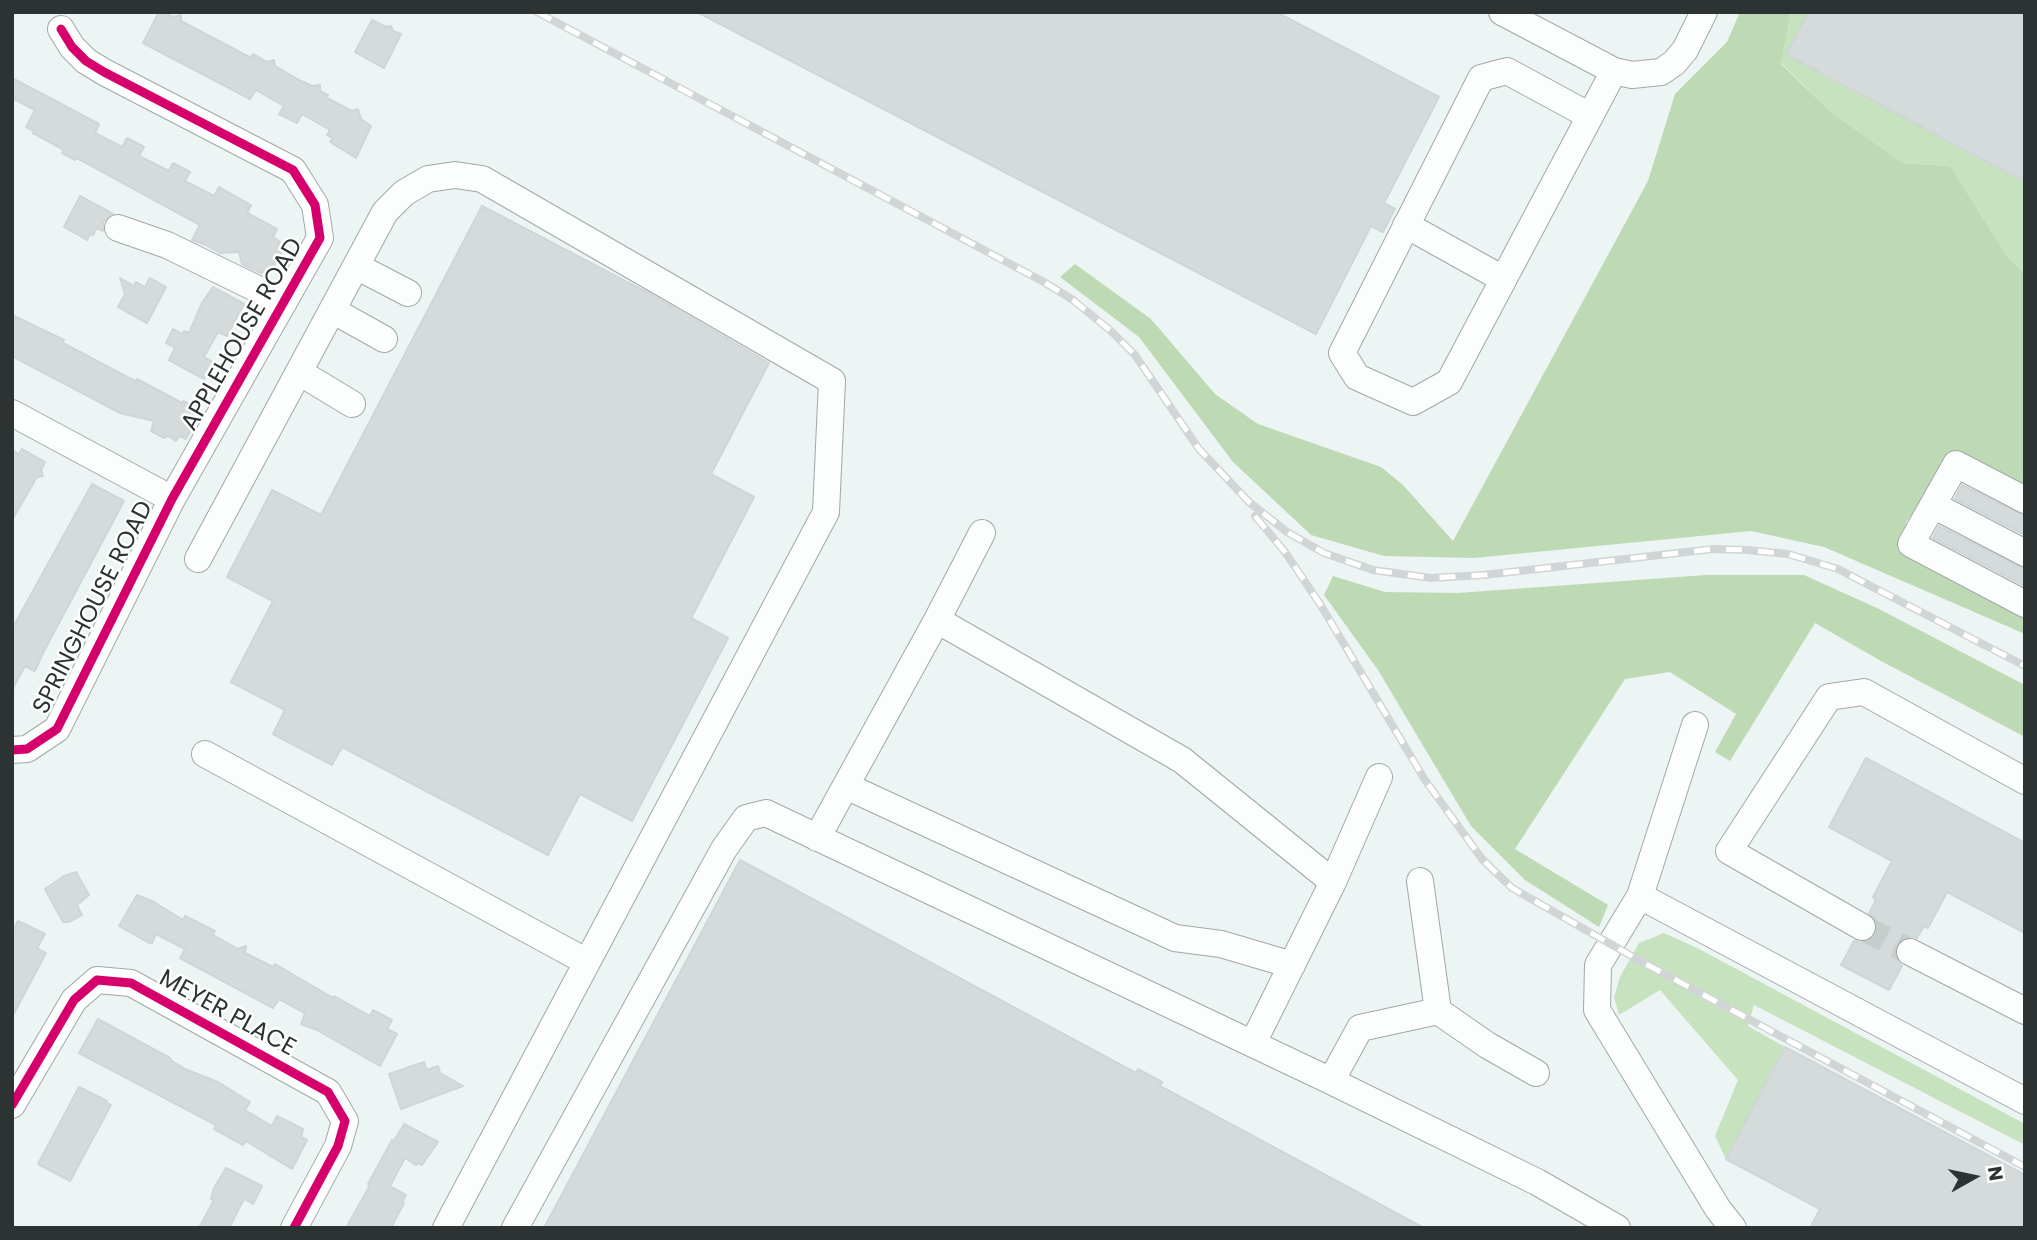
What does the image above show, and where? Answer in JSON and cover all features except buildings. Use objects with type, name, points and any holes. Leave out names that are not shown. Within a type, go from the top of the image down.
[{"type":"street","points":[[1502,12],[1614,71],[1632,75],[1661,72],[1674,64],[1685,50],[1704,12]]},
{"type":"street","name":"APPLEHOUSE ROAD","points":[[61,29],[72,47],[95,67],[293,170],[315,205],[320,238],[172,499]]},
{"type":"street","points":[[1590,116],[1507,71],[1481,78],[1342,353],[1357,377],[1413,402],[1449,382],[1614,71]]},
{"type":"street","points":[[198,559],[385,212],[404,192],[428,180],[455,175],[482,179],[832,381],[825,512],[446,1228]]},
{"type":"street","points":[[1406,225],[1503,279]]},
{"type":"street","points":[[118,228],[167,245],[284,302]]},
{"type":"street","points":[[356,266],[408,293]]},
{"type":"street","points":[[332,310],[384,338]]},
{"type":"street","points":[[299,372],[352,404]]},
{"type":"street","points":[[12,413],[172,499]]},
{"type":"street","points":[[2025,500],[1956,464],[1912,544],[2025,604]]},
{"type":"street","name":"SPRINGHOUSE ROAD","points":[[12,750],[27,749],[57,729],[172,499]]},
{"type":"street","points":[[1933,505],[2025,553]]},
{"type":"street","points":[[817,838],[982,533]]},
{"type":"street","points":[[937,620],[1182,760],[1333,882]]},
{"type":"street","points":[[1862,927],[1729,851],[1829,697],[1864,692],[2025,781]]},
{"type":"street","points":[[1695,724],[1640,896],[1598,965],[1597,1010],[1718,1209],[1733,1228]]},
{"type":"street","points":[[205,754],[587,962]]},
{"type":"street","points":[[1253,1044],[1333,882],[1379,777]]},
{"type":"street","points":[[846,786],[1175,938],[1221,944],[1292,965]]},
{"type":"street","points":[[515,1228],[724,849],[746,818],[766,813],[1331,1081],[1536,1182],[1616,1228]]},
{"type":"street","points":[[1420,881],[1438,1011]]},
{"type":"street","points":[[1640,896],[2025,1101]]},
{"type":"street","points":[[1910,951],[2025,1011]]},
{"type":"street","name":"MEYER PLACE","points":[[12,1105],[74,1000],[97,980],[131,983],[328,1092],[345,1121],[338,1146],[295,1228]]},
{"type":"street","points":[[1331,1081],[1360,1028],[1438,1011],[1487,1045],[1536,1073]]},
{"type":"green space","points":[[1740,12],[1791,12],[1781,64],[1832,113],[1903,163],[1950,166],[2009,259],[2025,273],[2025,489],[1955,453],[1942,480],[1906,522],[1904,551],[2025,615],[2025,634],[1824,547],[1751,531],[1474,558],[1384,556],[1311,535],[1233,462],[1139,337],[1060,277],[1075,264],[1151,319],[1215,394],[1258,424],[1381,467],[1403,485],[1453,541],[1648,181],[1675,94],[1727,42]]},
{"type":"green space","points":[[1791,12],[1809,12],[1787,55],[2025,182],[2025,273],[2009,259],[1950,166],[1903,163],[1832,113],[1781,63]]},
{"type":"green space","points":[[1706,575],[1804,575],[1877,608],[2025,685],[2025,737],[1815,623],[1730,761],[1715,752],[1736,714],[1670,672],[1625,679],[1515,849],[1608,905],[1599,927],[1525,880],[1471,826],[1378,670],[1324,595],[1333,576],[1385,592],[1458,593]]},
{"type":"green space","points":[[1664,933],[1699,949],[2025,1124],[2025,1145],[1754,1005],[1748,1026],[1785,1047],[1726,1159],[1715,1136],[1738,1080],[1660,990],[1619,1015],[1614,997],[1620,977],[1639,943]]},
{"type":"tunnel","points":[[1862,927],[1910,952]]},
{"type":"railway","points":[[537,12],[1044,282],[1073,300],[1135,355],[1199,449],[1249,502],[1287,532],[1324,553],[1373,570],[1431,578],[1484,575],[1713,549],[1788,554],[1838,569],[2025,666]]},
{"type":"railway","points":[[1255,516],[1285,552],[1320,604],[1425,780],[1482,859],[1512,888],[1644,963],[2025,1167]]},
{"type":"cycle path","points":[[12,750],[27,749],[57,729],[172,499],[320,238],[315,205],[293,170],[104,72],[86,61],[72,47],[61,29]]},
{"type":"cycle path","points":[[12,1105],[74,1000],[97,980],[131,983],[328,1092],[345,1121],[338,1146],[294,1228]]}]
